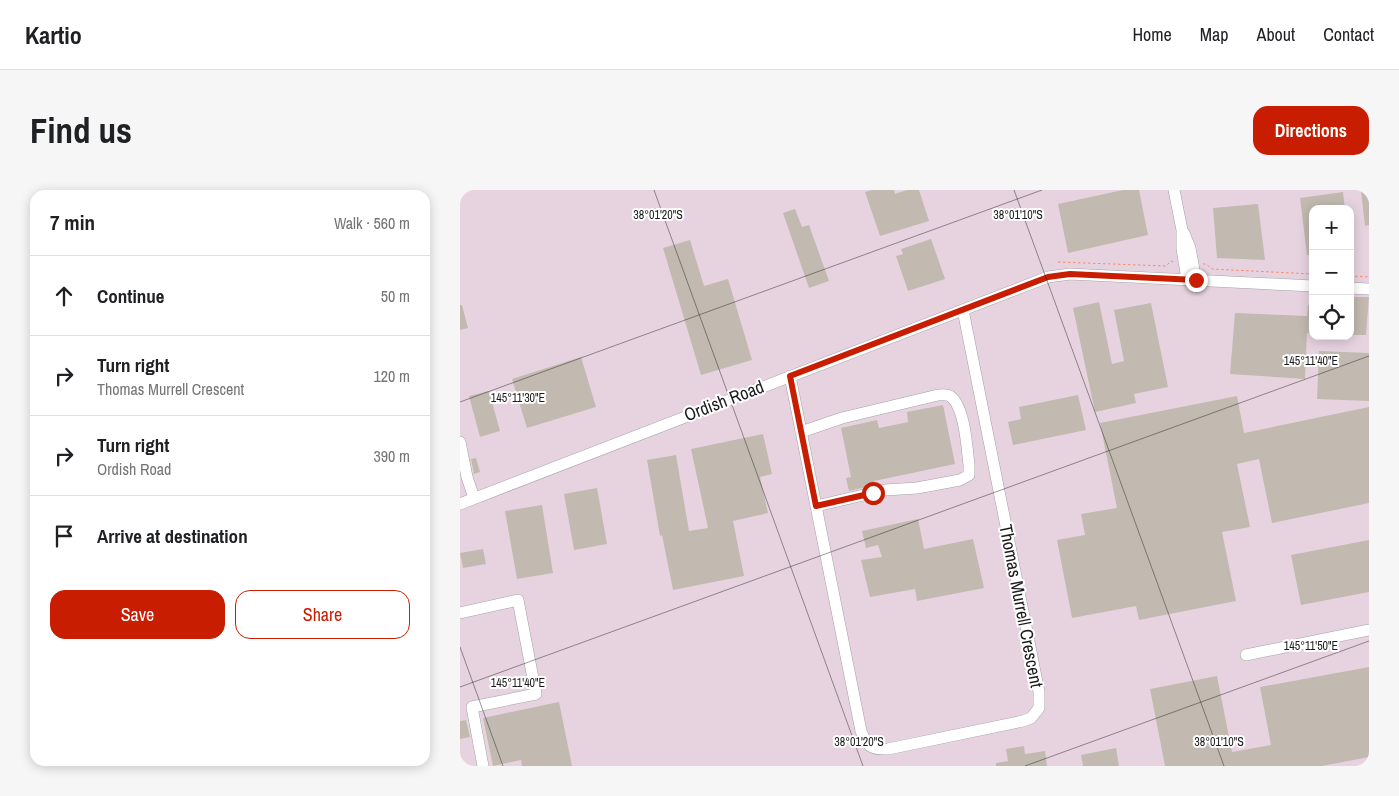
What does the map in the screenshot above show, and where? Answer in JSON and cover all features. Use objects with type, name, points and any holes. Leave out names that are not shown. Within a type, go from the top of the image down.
[{"type":"street","points":[[1174,190],[1182,230],[1190,248],[1192,280]]},
{"type":"street","name":"Ordish Road","points":[[460,504],[1048,277],[1070,274],[1309,286]]},
{"type":"street","points":[[1354,288],[1369,289]]},
{"type":"street","name":"Thomas Murrell Crescent","points":[[790,376],[860,731],[870,746],[877,750],[888,749],[1023,721],[1035,714],[1039,708],[1039,692],[963,310]]},
{"type":"street","points":[[801,432],[842,418],[945,394],[954,400],[962,416],[970,471],[967,477],[917,488],[885,490],[816,506]]},
{"type":"street","points":[[460,442],[467,477],[474,498]]},
{"type":"street","points":[[460,613],[518,600],[536,694],[472,707],[483,766]]},
{"type":"street","points":[[1246,655],[1369,630]]},
{"type":"path","points":[[1058,262],[1166,266],[1171,261],[1177,262]]},
{"type":"path","points":[[1200,264],[1206,264],[1212,269],[1309,274]]},
{"type":"path","points":[[1354,276],[1369,277]]},
{"type":"shaded area","points":[[460,190],[1369,190],[1369,766],[460,766]]},
{"type":"building","points":[[872,190],[894,190],[895,194],[907,190],[919,190],[929,221],[880,236],[865,192]]},
{"type":"building","points":[[1123,190],[1139,190],[1148,235],[1068,253],[1058,204]]},
{"type":"building","points":[[1369,190],[1369,225],[1365,226],[1361,191]]},
{"type":"building","points":[[1343,192],[1345,205],[1309,205],[1309,255],[1307,255],[1300,198]]},
{"type":"building","points":[[1258,204],[1265,260],[1217,258],[1213,208]]},
{"type":"building","points":[[795,209],[802,227],[809,225],[829,281],[809,288],[783,213]]},
{"type":"building","points":[[931,239],[945,279],[908,291],[896,256],[903,254],[901,249]]},
{"type":"building","points":[[690,240],[704,286],[728,279],[752,360],[701,375],[663,248]]},
{"type":"building","points":[[1354,297],[1369,297],[1366,335],[1354,335]]},
{"type":"building","points":[[1099,302],[1112,364],[1124,361],[1114,310],[1151,303],[1168,387],[1134,394],[1136,403],[1095,412],[1073,308]]},
{"type":"building","points":[[460,305],[462,305],[468,328],[460,330]]},
{"type":"building","points":[[1309,305],[1309,333],[1307,333],[1305,379],[1230,374],[1235,313],[1307,316]]},
{"type":"building","points":[[1319,351],[1369,353],[1369,401],[1317,399]]},
{"type":"building","points":[[581,357],[596,407],[527,428],[512,379]]},
{"type":"building","points":[[489,391],[500,431],[480,437],[469,396]]},
{"type":"building","points":[[1078,395],[1086,430],[1013,445],[1008,422],[1021,419],[1019,407]]},
{"type":"building","points":[[1237,396],[1244,433],[1369,407],[1369,503],[1272,523],[1259,459],[1237,464],[1250,527],[1222,532],[1236,601],[1139,620],[1136,606],[1072,618],[1057,540],[1085,535],[1081,514],[1117,508],[1100,423]]},
{"type":"building","points":[[943,405],[955,464],[874,481],[874,485],[849,491],[846,478],[851,477],[841,428],[877,420],[879,428],[908,422],[907,412]]},
{"type":"building","points":[[763,434],[772,474],[760,477],[768,513],[733,521],[744,576],[673,590],[662,535],[660,536],[647,460],[676,455],[689,531],[708,528],[691,449]]},
{"type":"building","points":[[476,458],[480,472],[474,474],[471,459]]},
{"type":"building","points":[[597,488],[607,544],[574,550],[564,494]]},
{"type":"building","points":[[542,505],[553,573],[517,579],[505,511]]},
{"type":"building","points":[[918,519],[924,549],[973,539],[984,588],[917,601],[915,589],[870,597],[861,560],[882,557],[878,545],[866,548],[862,531]]},
{"type":"building","points":[[1369,540],[1369,592],[1301,605],[1291,555]]},
{"type":"building","points":[[483,549],[486,564],[463,568],[460,553]]},
{"type":"building","points":[[1369,667],[1369,757],[1322,766],[1165,766],[1150,689],[1217,676],[1232,752],[1271,745],[1260,687]]},
{"type":"building","points":[[559,702],[572,766],[522,766],[521,760],[493,766],[483,718]]},
{"type":"building","points":[[466,720],[470,737],[460,739],[460,721]]},
{"type":"building","points":[[1024,746],[1025,754],[1045,751],[1047,766],[996,766],[996,763],[1008,761],[1006,749]]},
{"type":"building","points":[[1116,748],[1119,766],[1083,766],[1081,755]]},
{"type":"route","points":[[873,493],[816,506],[790,376],[1048,277],[1070,274],[1196,280]]}]
